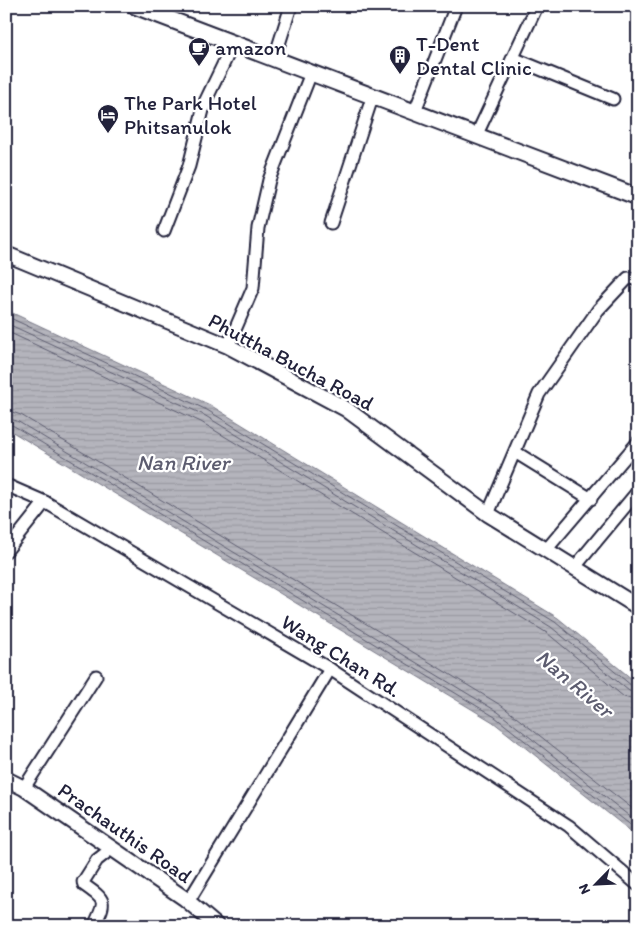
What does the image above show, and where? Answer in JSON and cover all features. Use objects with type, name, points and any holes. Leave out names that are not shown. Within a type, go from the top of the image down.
[{"type":"main road","points":[[135,6],[274,60],[477,134],[638,197]]},
{"type":"street","points":[[274,60],[291,6]]},
{"type":"street","points":[[415,111],[456,6]]},
{"type":"street","points":[[477,134],[536,6]]},
{"type":"street","points":[[164,231],[189,166],[205,102],[233,44]]},
{"type":"street","points":[[513,58],[612,99]]},
{"type":"street","points":[[228,346],[253,288],[258,228],[269,180],[311,73]]},
{"type":"street","points":[[331,223],[373,95]]},
{"type":"street","name":"Phuttha Bucha Road","points":[[6,254],[228,346],[346,409],[488,514],[638,607]]},
{"type":"street","points":[[488,514],[539,394],[598,310],[628,278],[638,280]]},
{"type":"street","points":[[546,550],[638,442]]},
{"type":"street","points":[[515,452],[590,499]]},
{"type":"street","name":"Wang Chan Rd.","points":[[6,486],[45,502],[330,669],[569,826],[638,885]]},
{"type":"street","points":[[574,568],[638,491]]},
{"type":"street","points":[[6,550],[45,502]]},
{"type":"street","points":[[188,902],[330,669]]},
{"type":"street","points":[[24,788],[96,676]]},
{"type":"street","name":"Prachauthis Road","points":[[6,779],[24,788],[188,902],[212,924]]},
{"type":"street","points":[[94,926],[102,908],[103,900],[101,896],[84,886],[83,882],[97,860],[112,849]]},
{"type":"water","name":"Nan River","points":[[6,310],[210,405],[558,618],[638,684],[638,837],[493,722],[6,428]]},
{"type":"place","name":"amazon","points":[[199,67]]},
{"type":"place","name":"T-Dent Dental Clinic","points":[[400,75]]},
{"type":"place","name":"The Park Hotel Phitsanulok","points":[[108,134]]}]
